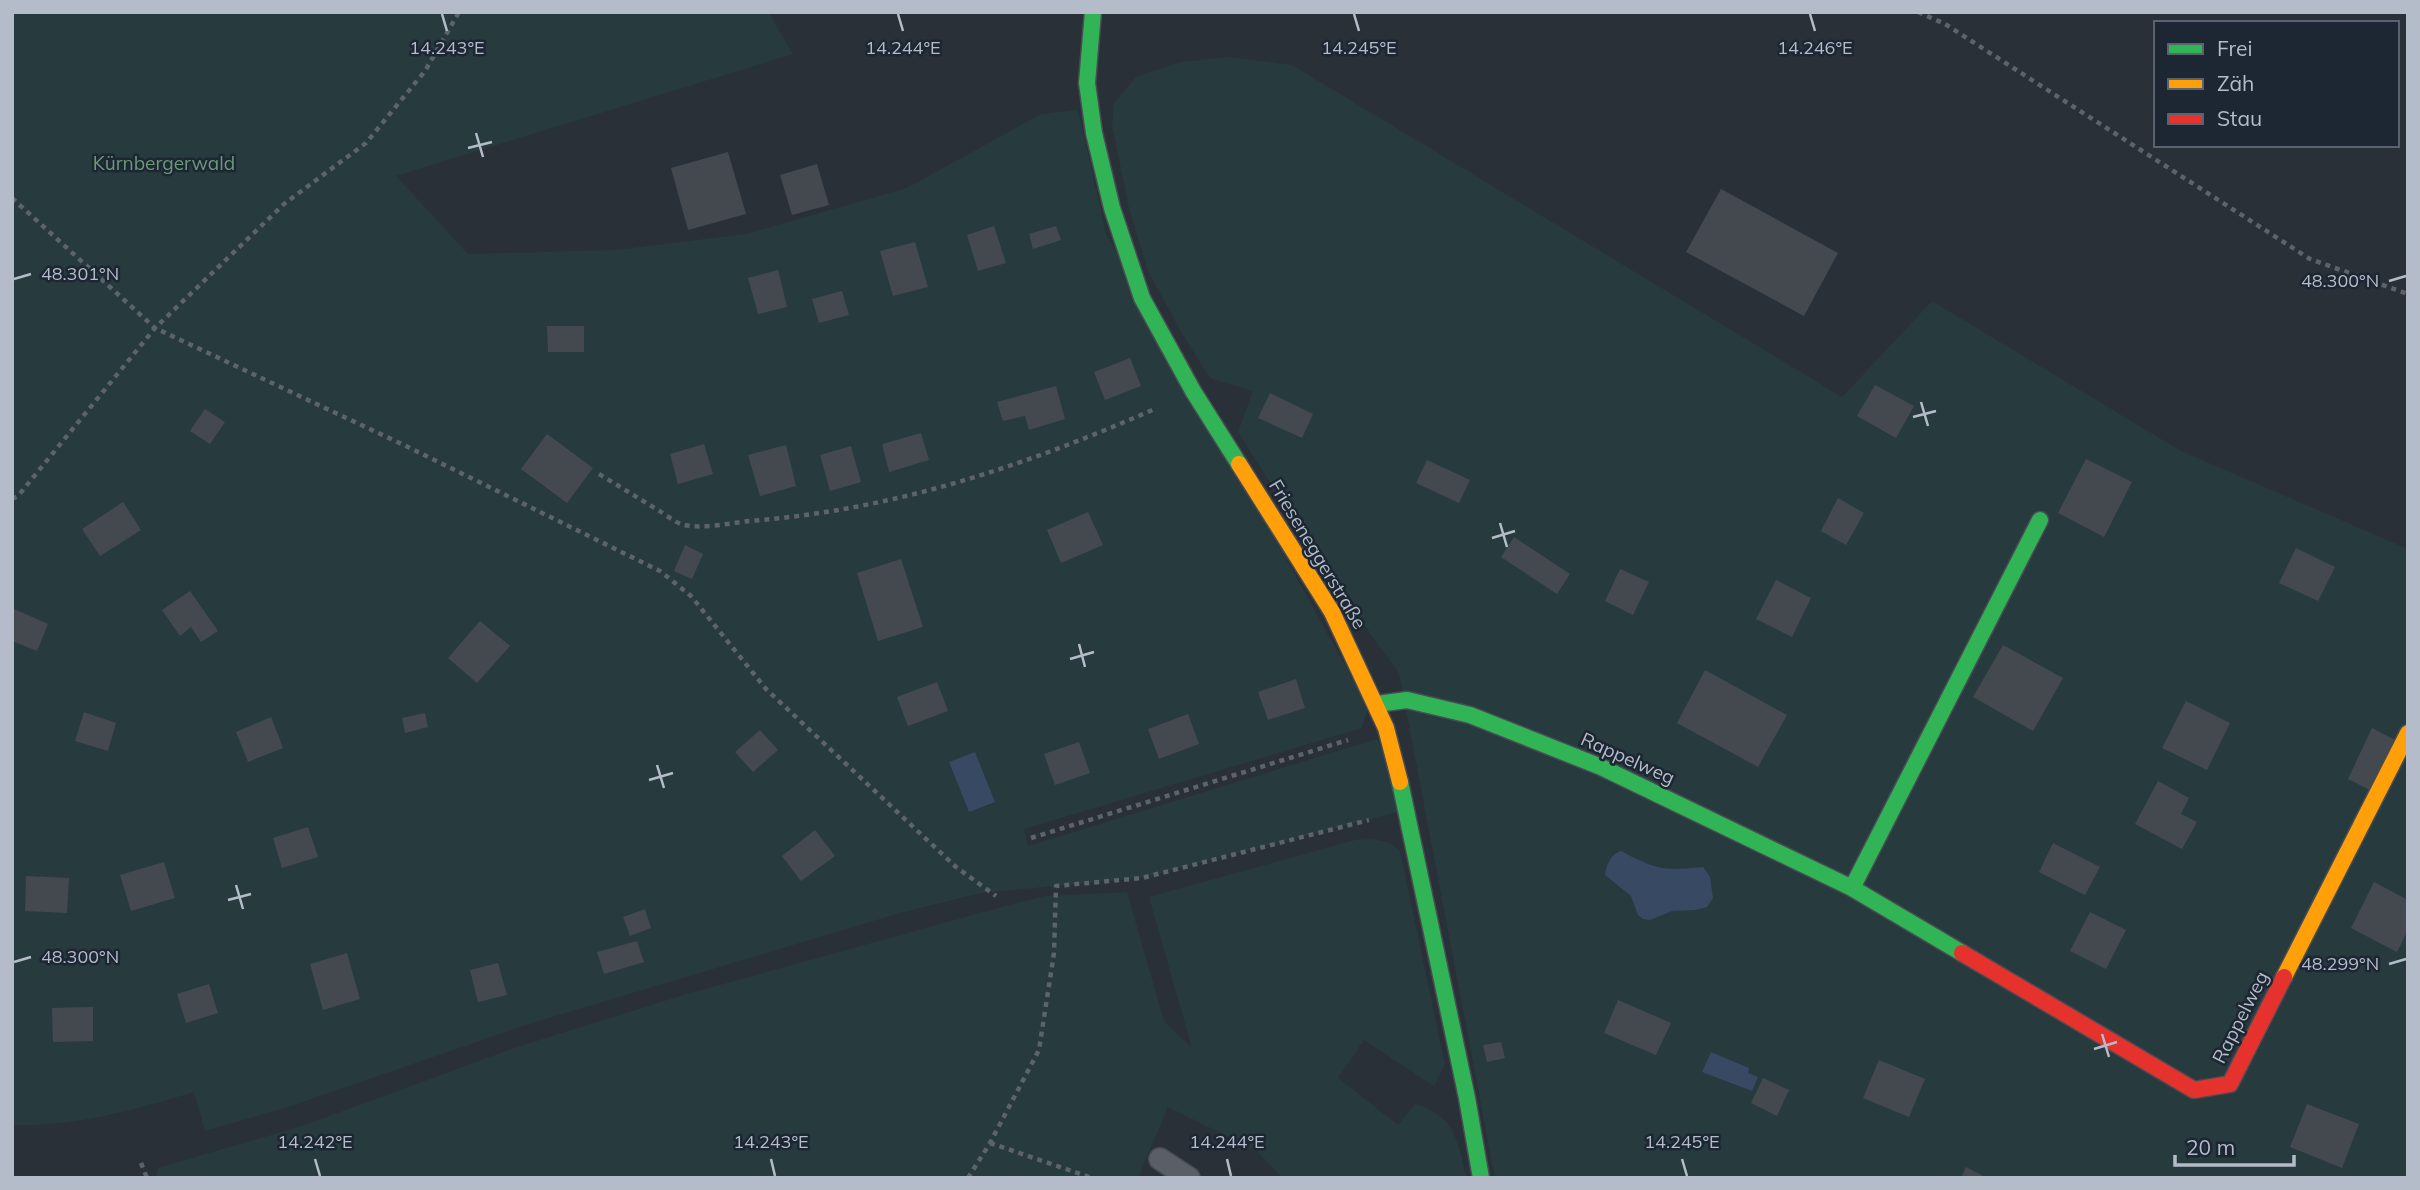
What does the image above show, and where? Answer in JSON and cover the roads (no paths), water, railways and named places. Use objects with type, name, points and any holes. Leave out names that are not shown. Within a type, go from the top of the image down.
[{"type":"street","name":"Frieseneggerstraße","points":[[1093,12],[1087,83],[1094,133],[1112,208],[1142,298],[1193,391],[1332,612],[1387,728],[1407,810],[1481,1178]]},
{"type":"street","points":[[1852,888],[2040,520]]},
{"type":"street","name":"Rappelweg","points":[[1377,704],[1407,700],[1470,715],[1601,767],[1852,888],[2194,1090],[2230,1084],[2408,733]]},
{"type":"lane","points":[[1160,1158],[1189,1178]]},
{"type":"water","points":[[975,752],[995,802],[969,812],[949,762]]},
{"type":"water","points":[[1621,851],[1661,868],[1703,867],[1710,877],[1713,898],[1707,907],[1672,911],[1650,920],[1643,919],[1638,915],[1631,896],[1605,875],[1610,860]]},
{"type":"water","points":[[1711,1052],[1749,1068],[1748,1073],[1758,1077],[1752,1091],[1702,1072]]},
{"type":"park label","name":"Kürnbergerwald","points":[[164,163]]}]
